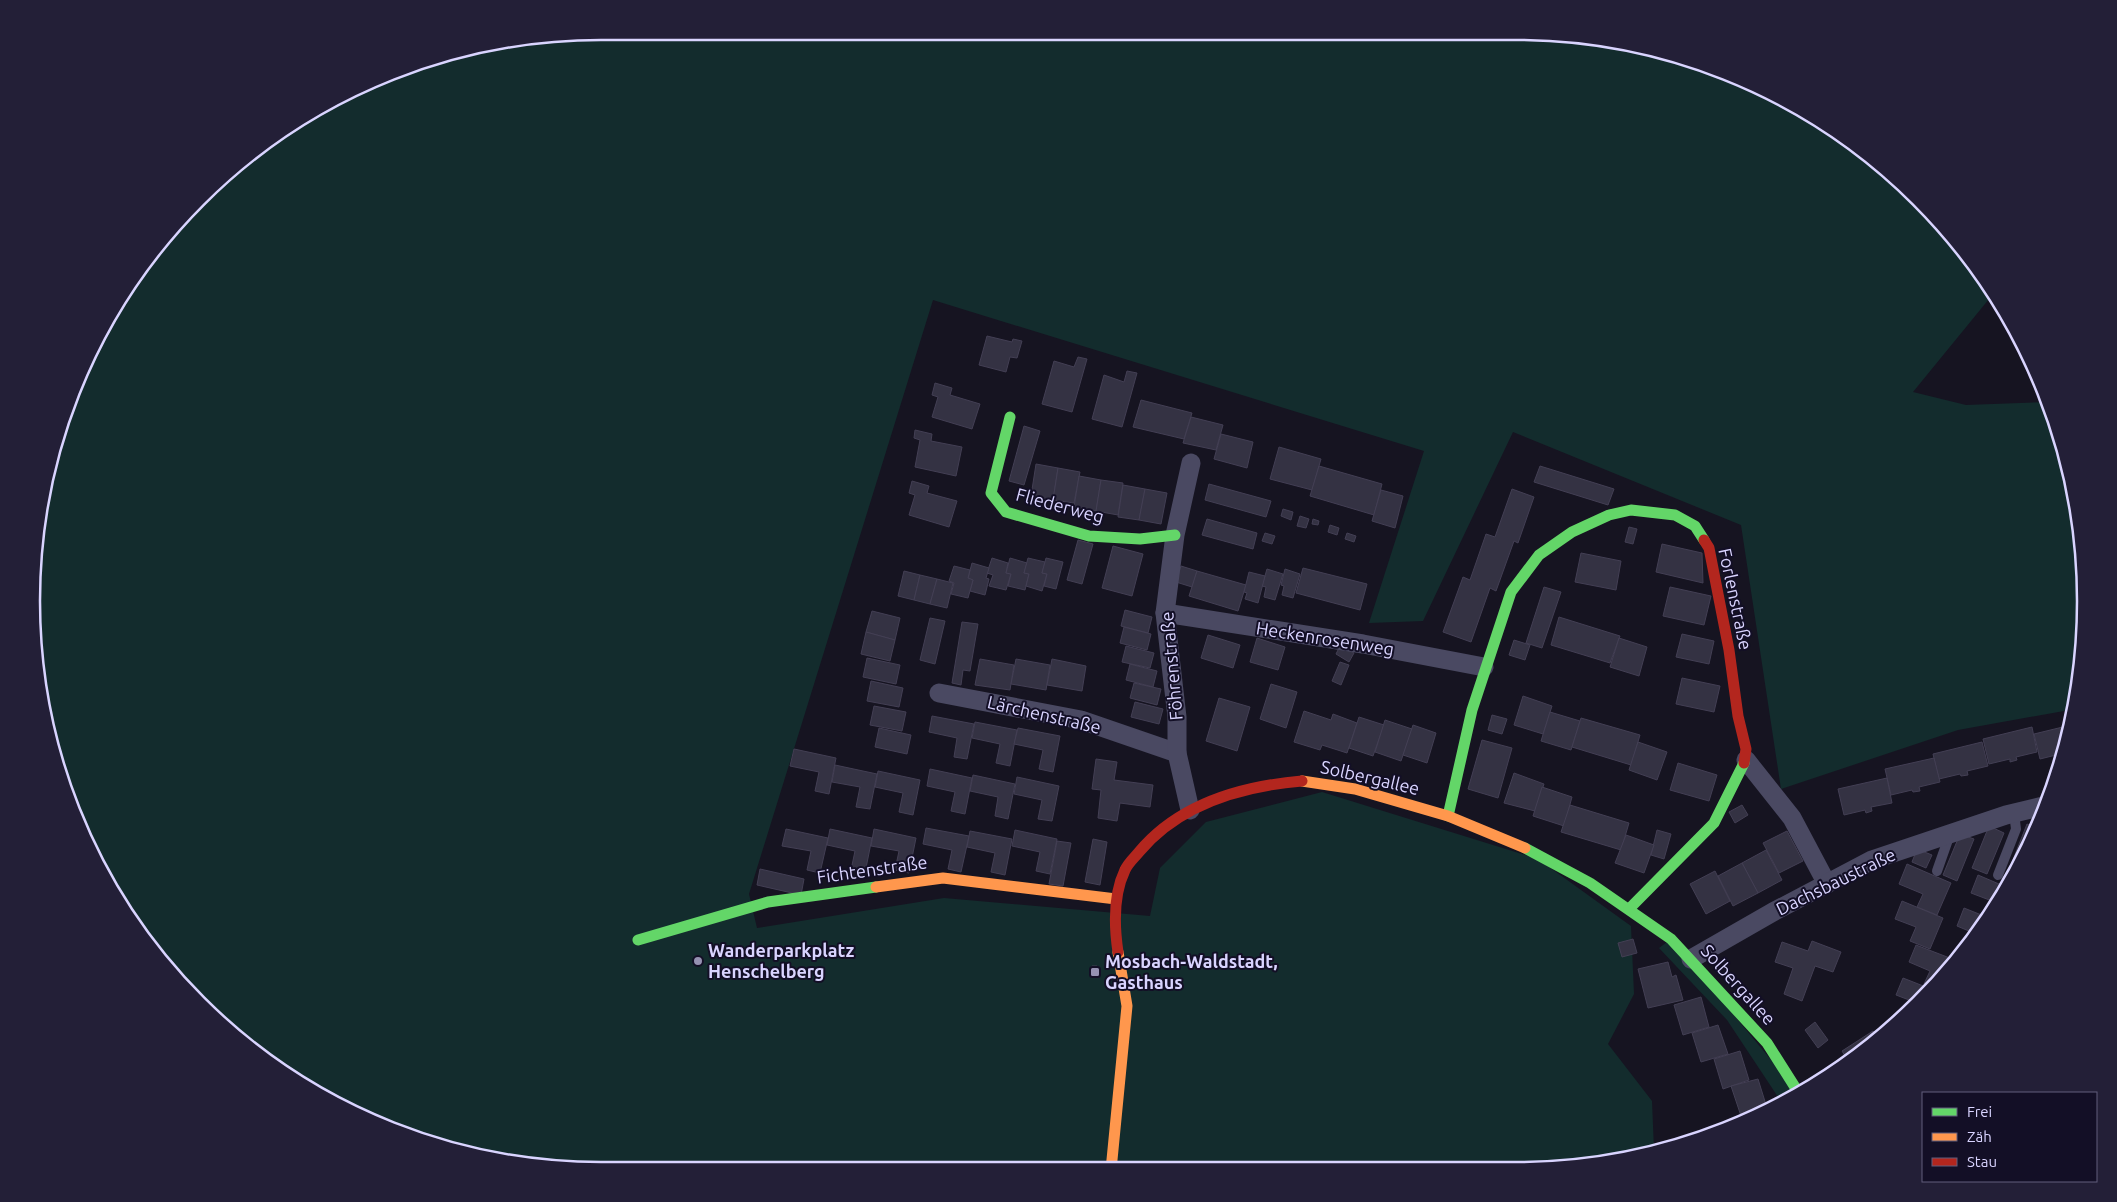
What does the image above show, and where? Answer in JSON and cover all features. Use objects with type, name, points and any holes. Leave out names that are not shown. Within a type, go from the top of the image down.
[{"type":"street","name":"Fliederweg","points":[[1010,417],[991,493],[1006,512],[1089,536],[1140,539],[1175,535]]},
{"type":"street","name":"Föhrenstraße","points":[[1190,463],[1175,535],[1165,613],[1177,717],[1177,753],[1190,810]]},
{"type":"street","name":"Forlenstraße","points":[[1448,816],[1454,797],[1466,729],[1484,666],[1511,592],[1539,555],[1572,532],[1609,515],[1631,510],[1675,515],[1695,526],[1709,548],[1727,640],[1738,716],[1746,749],[1746,760]]},
{"type":"street","name":"Heckenrosenweg","points":[[1165,613],[1364,644],[1484,666]]},
{"type":"street","name":"Lärchenstraße","points":[[938,693],[1081,720],[1177,753]]},
{"type":"street","points":[[1629,909],[1714,823],[1746,760],[1792,818],[1827,884]]},
{"type":"street","name":"Solbergallee","points":[[1112,1162],[1127,1006],[1114,932],[1116,899],[1125,869],[1149,840],[1190,810],[1235,793],[1267,784],[1305,781],[1355,789],[1448,816],[1519,845],[1590,883],[1670,939],[1691,959],[1767,1043],[1795,1087]]},
{"type":"street","name":"Dachsbaustraße","points":[[1691,959],[1872,860],[2014,813],[2037,807]]},
{"type":"street","name":"Fichtenstraße","points":[[638,940],[768,902],[943,878],[1116,899]]},
{"type":"lane","points":[[1998,875],[2016,829],[2014,813]]},
{"type":"lane","points":[[1937,871],[1950,834]]},
{"type":"green space","points":[[601,40],[1553,41],[1625,51],[1661,59],[1731,83],[1764,98],[1828,135],[1886,179],[1938,231],[1961,259],[1989,300],[1913,392],[1966,405],[2040,402],[2058,456],[2072,528],[2076,564],[2076,638],[2066,711],[1958,730],[1781,789],[1741,525],[1513,432],[1423,621],[1369,623],[1424,451],[933,300],[749,894],[757,928],[944,898],[1150,916],[1160,868],[1206,822],[1322,792],[1538,859],[1631,926],[1634,994],[1608,1044],[1652,1101],[1654,1145],[1589,1157],[1553,1161],[1516,1162],[564,1161],[492,1151],[456,1143],[386,1119],[353,1104],[320,1087],[259,1046],[204,998],[179,971],[156,943],[115,882],[83,816],[70,781],[59,746],[45,674],[41,638],[41,564],[51,492],[59,456],[83,386],[98,353],[115,320],[156,259],[204,204],[259,156],[320,115],[386,83],[456,59],[528,45],[564,41]]},
{"type":"green space","points":[[1671,939],[1794,1088],[1778,1097],[1727,1020],[1659,948]]},
{"type":"building","points":[[987,336],[1012,342],[1013,339],[1022,341],[1017,358],[1010,357],[1006,372],[979,365]]},
{"type":"building","points":[[1078,357],[1087,359],[1072,412],[1042,404],[1054,361],[1074,367]]},
{"type":"building","points":[[1127,371],[1137,373],[1122,427],[1092,419],[1104,375],[1124,382]]},
{"type":"building","points":[[935,383],[952,388],[950,395],[980,404],[972,429],[932,417],[938,397],[932,395]]},
{"type":"building","points":[[1141,400],[1192,413],[1184,439],[1133,427]]},
{"type":"building","points":[[1191,417],[1223,425],[1216,450],[1183,443]]},
{"type":"building","points":[[1024,426],[1040,431],[1024,485],[1009,481]]},
{"type":"building","points":[[915,430],[932,434],[931,441],[962,447],[956,476],[915,467],[920,440],[914,438]]},
{"type":"building","points":[[1221,434],[1253,442],[1247,468],[1214,459]]},
{"type":"building","points":[[1279,447],[1321,459],[1312,490],[1270,479]]},
{"type":"building","points":[[1036,464],[1058,468],[1053,500],[1031,496]]},
{"type":"building","points":[[1319,466],[1382,484],[1374,515],[1310,496]]},
{"type":"building","points":[[1540,466],[1614,489],[1608,505],[1534,482]]},
{"type":"building","points":[[1058,468],[1080,472],[1074,503],[1053,500]]},
{"type":"building","points":[[1079,476],[1101,480],[1096,511],[1074,507]]},
{"type":"building","points":[[1101,480],[1123,483],[1118,515],[1096,511]]},
{"type":"building","points":[[912,481],[929,486],[927,493],[957,501],[949,527],[909,515],[915,495],[909,493]]},
{"type":"building","points":[[1209,484],[1271,501],[1266,517],[1205,500]]},
{"type":"building","points":[[1123,485],[1145,489],[1139,520],[1118,517]]},
{"type":"building","points":[[1145,489],[1167,493],[1161,524],[1139,520]]},
{"type":"building","points":[[1512,489],[1534,497],[1518,543],[1514,541],[1496,591],[1490,588],[1471,642],[1443,632],[1463,577],[1470,580],[1486,534],[1495,537]]},
{"type":"building","points":[[1381,490],[1403,496],[1395,528],[1372,521]]},
{"type":"building","points":[[1283,509],[1293,512],[1291,520],[1281,516]]},
{"type":"building","points":[[1300,516],[1309,519],[1306,528],[1297,526]]},
{"type":"building","points":[[1207,519],[1257,533],[1253,549],[1202,535]]},
{"type":"building","points":[[1313,519],[1319,521],[1318,525],[1312,524]]},
{"type":"building","points":[[1330,525],[1339,528],[1337,535],[1328,532]]},
{"type":"building","points":[[1629,527],[1637,529],[1633,544],[1625,542]]},
{"type":"building","points":[[1265,533],[1275,536],[1272,544],[1262,541]]},
{"type":"building","points":[[1347,533],[1356,536],[1354,542],[1345,539]]},
{"type":"building","points":[[1078,540],[1093,544],[1082,584],[1067,580]]},
{"type":"building","points":[[1662,544],[1702,553],[1703,583],[1656,572]]},
{"type":"building","points":[[1113,546],[1143,554],[1132,596],[1102,588]]},
{"type":"building","points":[[1581,553],[1621,561],[1616,590],[1575,582]]},
{"type":"building","points":[[992,558],[1008,563],[1006,573],[1011,574],[1006,590],[989,586],[993,575],[987,573]]},
{"type":"building","points":[[1010,558],[1027,563],[1024,573],[1029,574],[1025,590],[1008,586],[1011,574],[1006,573]]},
{"type":"building","points":[[1028,558],[1045,562],[1042,573],[1047,574],[1042,591],[1026,586],[1029,574],[1024,573]]},
{"type":"building","points":[[1046,558],[1063,562],[1056,589],[1044,586],[1047,574],[1042,573]]},
{"type":"building","points":[[972,563],[989,568],[986,578],[989,579],[985,595],[970,591],[973,580],[968,578]]},
{"type":"building","points":[[954,566],[970,570],[968,578],[973,580],[968,598],[951,594],[954,583],[949,581]]},
{"type":"building","points":[[1181,566],[1197,571],[1192,587],[1176,582]]},
{"type":"building","points":[[1303,568],[1367,584],[1360,610],[1296,593]]},
{"type":"building","points":[[1267,569],[1283,574],[1275,600],[1264,597],[1266,587],[1262,586]]},
{"type":"building","points":[[1285,569],[1300,574],[1293,598],[1282,595],[1284,586],[1281,585]]},
{"type":"building","points":[[904,571],[920,575],[914,600],[898,596]]},
{"type":"building","points":[[1197,571],[1246,585],[1238,611],[1189,596]]},
{"type":"building","points":[[1249,572],[1265,576],[1258,603],[1245,599],[1247,593],[1244,592]]},
{"type":"building","points":[[920,575],[937,579],[930,604],[914,600]]},
{"type":"building","points":[[937,579],[953,583],[947,608],[930,604]]},
{"type":"building","points":[[1544,587],[1561,592],[1542,648],[1526,643]]},
{"type":"building","points":[[1670,587],[1711,596],[1704,625],[1663,616]]},
{"type":"building","points":[[1125,610],[1152,617],[1148,633],[1121,626]]},
{"type":"building","points":[[872,611],[900,618],[895,640],[866,632]]},
{"type":"building","points":[[1559,617],[1620,636],[1610,663],[1551,645]]},
{"type":"building","points":[[930,618],[945,621],[935,664],[920,660]]},
{"type":"building","points":[[962,622],[978,624],[970,671],[963,670],[961,685],[952,683]]},
{"type":"building","points":[[1124,627],[1151,634],[1147,650],[1120,643]]},
{"type":"building","points":[[866,632],[895,640],[890,661],[861,654]]},
{"type":"building","points":[[1682,634],[1714,641],[1709,664],[1676,657]]},
{"type":"building","points":[[1208,635],[1240,645],[1233,668],[1201,658]]},
{"type":"building","points":[[1257,638],[1285,647],[1278,670],[1250,662]]},
{"type":"building","points":[[1619,638],[1647,647],[1639,676],[1610,667]]},
{"type":"building","points":[[1514,640],[1530,645],[1525,660],[1509,655]]},
{"type":"building","points":[[1126,646],[1154,653],[1150,668],[1122,662]]},
{"type":"building","points":[[1340,646],[1354,653],[1349,662],[1336,654]]},
{"type":"building","points":[[867,658],[900,665],[896,684],[863,677]]},
{"type":"building","points":[[980,659],[1014,665],[1010,690],[975,685]]},
{"type":"building","points":[[1016,659],[1050,665],[1046,690],[1011,684]]},
{"type":"building","points":[[1052,659],[1086,666],[1082,691],[1047,685]]},
{"type":"building","points":[[1340,662],[1349,665],[1341,685],[1332,681]]},
{"type":"building","points":[[1130,664],[1157,671],[1153,687],[1126,680]]},
{"type":"building","points":[[1682,678],[1720,686],[1714,712],[1676,704]]},
{"type":"building","points":[[871,681],[903,688],[899,707],[867,701]]},
{"type":"building","points":[[1134,683],[1161,689],[1157,705],[1130,698]]},
{"type":"building","points":[[1271,684],[1297,692],[1286,728],[1260,719]]},
{"type":"building","points":[[1523,696],[1552,706],[1543,734],[1514,725]]},
{"type":"building","points":[[1219,698],[1250,707],[1237,751],[1206,741]]},
{"type":"building","points":[[1135,702],[1163,709],[1159,724],[1131,717]]},
{"type":"building","points":[[874,706],[906,712],[902,731],[870,725]]},
{"type":"building","points":[[1304,711],[1331,720],[1333,714],[1357,723],[1347,753],[1322,745],[1320,750],[1294,742]]},
{"type":"building","points":[[1550,712],[1580,721],[1571,750],[1541,741]]},
{"type":"building","points":[[1492,715],[1507,719],[1502,734],[1488,730]]},
{"type":"building","points":[[932,716],[974,724],[967,759],[954,757],[957,738],[929,732]]},
{"type":"building","points":[[1359,717],[1384,725],[1373,756],[1349,748]]},
{"type":"building","points":[[1581,718],[1640,735],[1631,765],[1572,747]]},
{"type":"building","points":[[1385,720],[1412,729],[1401,761],[1375,752]]},
{"type":"building","points":[[975,722],[1017,730],[1010,766],[996,763],[1000,744],[972,738]]},
{"type":"building","points":[[1413,725],[1436,733],[1427,763],[1403,755]]},
{"type":"building","points":[[2032,727],[2037,752],[2016,757],[2017,760],[2010,762],[2010,759],[1989,764],[1983,739]]},
{"type":"building","points":[[2062,727],[2055,755],[2040,759],[2034,734]]},
{"type":"building","points":[[879,728],[911,735],[907,754],[875,747]]},
{"type":"building","points":[[1018,728],[1060,736],[1053,772],[1039,769],[1043,750],[1014,744]]},
{"type":"building","points":[[1482,740],[1512,748],[1498,798],[1468,789]]},
{"type":"building","points":[[1638,742],[1667,752],[1657,780],[1629,770]]},
{"type":"building","points":[[1982,742],[1988,766],[1967,771],[1968,775],[1961,776],[1960,774],[1939,779],[1933,754]]},
{"type":"building","points":[[794,749],[836,758],[829,794],[815,791],[819,772],[790,766]]},
{"type":"building","points":[[1934,758],[1940,782],[1919,787],[1920,791],[1913,792],[1912,790],[1891,795],[1885,769]]},
{"type":"building","points":[[1096,759],[1117,762],[1114,780],[1153,785],[1150,807],[1120,803],[1117,821],[1098,818],[1101,790],[1092,789]]},
{"type":"building","points":[[1678,763],[1717,775],[1709,801],[1670,790]]},
{"type":"building","points":[[835,765],[877,774],[870,809],[856,807],[860,787],[832,782]]},
{"type":"building","points":[[930,769],[972,778],[965,814],[951,811],[955,792],[927,786]]},
{"type":"building","points":[[878,771],[920,780],[913,815],[899,812],[903,793],[875,787]]},
{"type":"building","points":[[1514,773],[1544,784],[1535,811],[1504,803]]},
{"type":"building","points":[[973,775],[1015,784],[1008,819],[995,816],[998,797],[970,791]]},
{"type":"building","points":[[1017,777],[1059,786],[1052,821],[1038,819],[1042,800],[1014,794]]},
{"type":"building","points":[[1887,778],[1892,803],[1871,807],[1872,811],[1866,813],[1865,810],[1844,815],[1838,789]]},
{"type":"building","points":[[1542,787],[1572,797],[1564,826],[1533,816]]},
{"type":"building","points":[[1570,805],[1629,823],[1621,850],[1561,832]]},
{"type":"building","points":[[1742,805],[1748,815],[1735,823],[1729,812]]},
{"type":"building","points":[[2027,824],[2030,825],[2019,849],[2011,864]]},
{"type":"building","points":[[1989,826],[2004,833],[1987,874],[1972,868]]},
{"type":"building","points":[[926,828],[969,836],[961,872],[948,869],[952,850],[923,844]]},
{"type":"building","points":[[786,829],[828,838],[820,873],[807,870],[811,851],[782,846]]},
{"type":"building","points":[[830,829],[872,838],[865,873],[851,870],[855,851],[827,845]]},
{"type":"building","points":[[874,829],[916,838],[909,873],[895,870],[899,851],[871,846]]},
{"type":"building","points":[[1015,830],[1057,839],[1050,874],[1036,871],[1040,852],[1012,846]]},
{"type":"building","points":[[1657,830],[1671,834],[1664,859],[1651,855]]},
{"type":"building","points":[[970,831],[1012,839],[1005,875],[991,872],[995,853],[967,847]]},
{"type":"building","points":[[1787,831],[1803,861],[1779,873],[1763,843]]},
{"type":"building","points":[[1960,834],[1974,839],[1957,881],[1943,875]]},
{"type":"building","points":[[1626,835],[1654,845],[1644,873],[1615,863]]},
{"type":"building","points":[[1093,839],[1107,842],[1100,885],[1085,882]]},
{"type":"building","points":[[1057,841],[1071,843],[1063,886],[1049,884]]},
{"type":"building","points":[[1917,849],[1932,855],[1926,868],[1912,862]]},
{"type":"building","points":[[1766,850],[1782,880],[1758,893],[1742,863]]},
{"type":"building","points":[[1742,863],[1758,893],[1733,906],[1718,876]]},
{"type":"building","points":[[1907,864],[1951,883],[1937,915],[1917,907],[1923,894],[1899,884]]},
{"type":"building","points":[[760,869],[804,879],[801,895],[757,885]]},
{"type":"building","points":[[1715,871],[1730,901],[1706,914],[1690,884]]},
{"type":"building","points":[[1978,875],[2000,885],[1990,900],[1971,893]]},
{"type":"building","points":[[1902,901],[1943,918],[1930,949],[1910,941],[1916,927],[1895,919]]},
{"type":"building","points":[[1964,908],[1981,915],[1969,931],[1957,926]]},
{"type":"building","points":[[1633,939],[1637,953],[1622,957],[1618,943]]},
{"type":"building","points":[[1812,941],[1841,952],[1833,972],[1815,966],[1802,1001],[1784,994],[1793,968],[1775,962],[1782,942],[1808,951]]},
{"type":"building","points":[[1916,945],[1949,958],[1925,985],[1930,971],[1909,962]]},
{"type":"building","points":[[1668,962],[1672,977],[1676,975],[1683,1000],[1648,1008],[1638,969]]},
{"type":"building","points":[[1092,966],[1097,966],[1098,977],[1093,977]]},
{"type":"building","points":[[1903,978],[1924,986],[1910,1000],[1896,995]]},
{"type":"building","points":[[1701,997],[1709,1027],[1683,1035],[1674,1005]]},
{"type":"building","points":[[1815,1022],[1828,1040],[1818,1048],[1805,1030]]},
{"type":"building","points":[[1718,1025],[1728,1054],[1701,1062],[1692,1033]]},
{"type":"building","points":[[1873,1031],[1874,1033],[1845,1055],[1842,1051]]},
{"type":"building","points":[[1740,1051],[1749,1080],[1723,1089],[1714,1059]]},
{"type":"building","points":[[1758,1079],[1766,1103],[1741,1115],[1731,1086]]},
{"type":"traffic: fast","points":[[1010,417],[991,493],[1006,512],[1089,536],[1140,539],[1175,535]]},
{"type":"traffic: fast","points":[[1448,816],[1472,710],[1511,592],[1539,555],[1572,532],[1609,515],[1631,510],[1675,515],[1695,526],[1704,540]]},
{"type":"traffic: fast","points":[[1629,909],[1714,823],[1744,763]]},
{"type":"traffic: fast","points":[[1525,848],[1590,883],[1671,939],[1767,1043],[1795,1087]]},
{"type":"traffic: fast","points":[[638,940],[768,902],[876,887]]},
{"type":"traffic: slow","points":[[1302,781],[1355,789],[1448,816],[1525,848]]},
{"type":"traffic: slow","points":[[876,887],[943,878],[1116,899]]},
{"type":"traffic: slow","points":[[1112,1162],[1127,1006],[1118,952]]},
{"type":"traffic: jam","points":[[1704,540],[1709,548],[1729,650],[1738,716],[1746,749],[1744,763]]},
{"type":"traffic: jam","points":[[1118,952],[1116,900],[1121,880],[1126,867],[1155,835],[1173,821],[1213,800],[1257,787],[1302,781]]},
{"type":"place","name":"Wanderparkplatz Henschelberg","points":[[698,961]]},
{"type":"place","name":"Mosbach-Waldstadt, Gasthaus","points":[[1095,972]]}]
